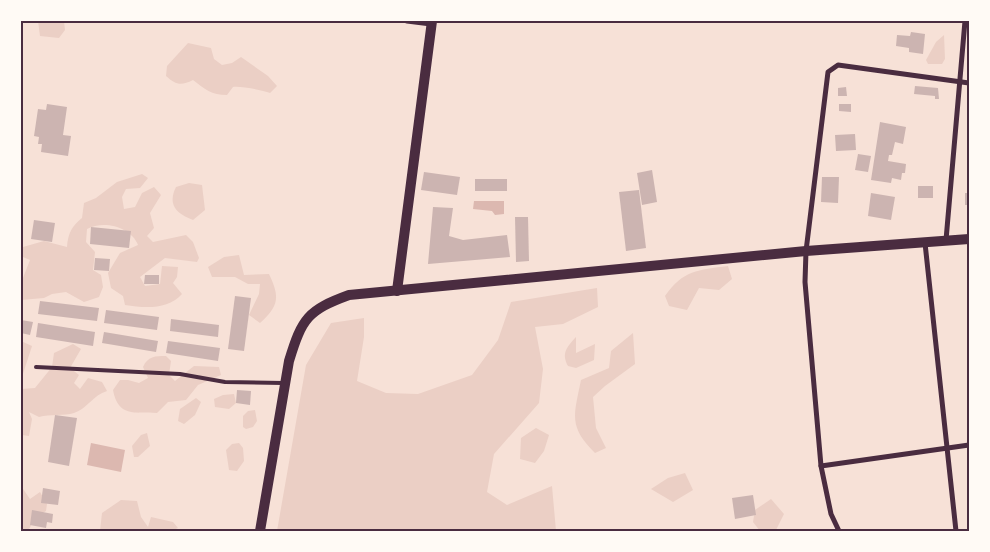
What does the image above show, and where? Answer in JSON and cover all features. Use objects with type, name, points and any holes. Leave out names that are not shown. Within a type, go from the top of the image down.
[{"type":"main road","points":[[397,291],[432,22]]},
{"type":"main road","points":[[260,531],[286,382],[296,337],[308,315],[326,303],[349,295],[806,251],[969,239]]},
{"type":"street","points":[[407,21],[432,22]]},
{"type":"street","points":[[946,241],[965,21]]},
{"type":"street","points":[[839,531],[831,514],[821,466],[805,282],[806,251],[828,72],[838,65],[969,83]]},
{"type":"street","points":[[925,243],[956,531]]},
{"type":"street","points":[[821,466],[969,445]]},
{"type":"lane","points":[[36,367],[180,374],[225,382],[286,382]]},
{"type":"shaded area","points":[[38,21],[64,21],[65,30],[59,38],[40,36]]},
{"type":"shaded area","points":[[944,35],[945,59],[942,64],[928,64],[926,60],[936,42]]},
{"type":"shaded area","points":[[188,43],[211,48],[214,59],[222,65],[232,63],[241,57],[268,76],[277,86],[270,93],[252,88],[233,87],[227,95],[221,95],[212,93],[193,80],[182,84],[176,83],[166,76],[167,66]]},
{"type":"shaded area","points":[[142,174],[148,178],[140,188],[126,189],[122,197],[124,209],[135,207],[142,193],[154,187],[161,195],[150,213],[154,228],[147,236],[153,242],[186,235],[193,242],[199,258],[197,262],[165,258],[140,277],[145,286],[160,284],[162,266],[178,267],[177,277],[173,283],[182,294],[170,303],[156,307],[125,305],[123,296],[111,288],[108,273],[120,253],[138,245],[123,230],[109,225],[101,225],[87,229],[86,242],[95,252],[93,270],[101,275],[103,287],[99,297],[84,302],[66,292],[52,294],[44,298],[21,300],[21,283],[30,260],[23,257],[23,247],[44,241],[67,247],[71,230],[82,218],[84,203],[96,198],[117,182]]},
{"type":"shaded area","points":[[189,183],[202,185],[205,210],[193,220],[178,212],[173,204],[173,193],[176,187]]},
{"type":"shaded area","points":[[474,201],[504,201],[504,214],[495,215],[492,211],[473,209]]},
{"type":"shaded area","points":[[239,255],[244,275],[269,274],[275,289],[276,301],[274,306],[260,323],[249,315],[259,294],[260,284],[248,284],[235,277],[212,277],[208,267],[224,257]]},
{"type":"shaded area","points":[[728,266],[732,279],[719,290],[699,288],[687,310],[669,306],[665,296],[685,276],[700,270]]},
{"type":"shaded area","points":[[597,288],[598,307],[563,324],[535,327],[543,369],[539,403],[494,454],[487,492],[507,505],[552,486],[556,531],[277,531],[306,365],[331,323],[364,318],[364,337],[357,381],[386,393],[418,394],[472,375],[498,340],[511,302]]},
{"type":"shaded area","points":[[633,333],[635,364],[593,397],[596,428],[606,448],[595,453],[580,435],[575,420],[576,402],[581,380],[609,368],[611,351]]},
{"type":"shaded area","points":[[576,337],[576,353],[595,344],[594,360],[576,368],[568,366],[565,354]]},
{"type":"shaded area","points":[[21,341],[32,346],[21,380]]},
{"type":"shaded area","points":[[73,344],[81,349],[70,368],[79,375],[74,383],[80,389],[88,378],[102,382],[107,391],[74,413],[39,417],[29,412],[32,419],[29,436],[22,435],[21,389],[35,388],[52,367],[54,353]]},
{"type":"shaded area","points":[[166,356],[171,361],[169,375],[175,381],[194,366],[219,367],[221,375],[198,385],[186,400],[168,402],[157,413],[134,412],[123,409],[115,399],[113,390],[120,380],[139,383],[148,378],[143,367],[147,361],[155,357]]},
{"type":"shaded area","points":[[234,394],[236,403],[229,409],[215,407],[214,399],[223,395]]},
{"type":"shaded area","points":[[196,398],[201,402],[195,415],[184,424],[178,421],[180,409]]},
{"type":"shaded area","points":[[255,410],[257,421],[253,427],[246,429],[243,427],[243,416],[248,411]]},
{"type":"shaded area","points":[[536,428],[549,435],[544,451],[535,463],[520,459],[521,438]]},
{"type":"shaded area","points":[[147,433],[150,446],[138,457],[134,457],[132,446],[141,435]]},
{"type":"shaded area","points":[[91,443],[125,450],[121,472],[87,465]]},
{"type":"shaded area","points":[[239,443],[243,448],[244,461],[237,471],[229,470],[226,450],[232,444]]},
{"type":"shaded area","points":[[685,473],[693,490],[673,502],[651,489],[668,478]]},
{"type":"shaded area","points":[[21,486],[30,499],[40,492],[47,504],[46,511],[37,516],[29,529],[21,530]]},
{"type":"shaded area","points":[[771,499],[784,514],[776,530],[760,531],[753,522],[755,510]]},
{"type":"shaded area","points":[[121,500],[137,501],[141,517],[148,527],[151,517],[173,522],[178,528],[171,531],[100,531],[102,513]]},
{"type":"building","points":[[911,32],[925,34],[923,54],[909,52],[909,48],[896,46],[897,35],[910,36]]},
{"type":"building","points":[[915,86],[938,88],[939,99],[935,99],[935,96],[914,94]]},
{"type":"building","points":[[846,87],[847,96],[838,96],[838,88]]},
{"type":"building","points":[[47,104],[67,107],[63,135],[71,136],[68,156],[41,152],[42,144],[38,144],[39,137],[34,136],[38,109],[46,110]]},
{"type":"building","points":[[839,104],[851,104],[851,112],[839,111]]},
{"type":"building","points":[[880,122],[906,127],[903,144],[895,142],[892,155],[889,155],[888,161],[906,164],[905,173],[902,173],[901,180],[892,178],[891,183],[871,180]]},
{"type":"building","points":[[855,134],[856,150],[836,151],[835,135]]},
{"type":"building","points":[[858,154],[871,156],[868,172],[855,170]]},
{"type":"building","points":[[652,170],[657,202],[642,205],[637,173]]},
{"type":"building","points":[[424,172],[460,177],[457,195],[421,190]]},
{"type":"building","points":[[822,177],[839,177],[838,203],[821,202]]},
{"type":"building","points":[[475,179],[507,179],[507,191],[475,191]]},
{"type":"building","points":[[918,186],[933,186],[933,198],[918,198]]},
{"type":"building","points":[[639,190],[646,248],[626,251],[619,192]]},
{"type":"building","points":[[871,193],[895,197],[891,220],[868,216]]},
{"type":"building","points":[[965,193],[969,193],[969,205],[965,205]]},
{"type":"building","points":[[433,207],[453,208],[449,236],[463,240],[507,235],[510,257],[428,264]]},
{"type":"building","points":[[515,217],[528,217],[529,261],[516,262]]},
{"type":"building","points":[[34,220],[55,223],[52,242],[31,239]]},
{"type":"building","points":[[91,227],[131,231],[129,248],[90,244]]},
{"type":"building","points":[[95,258],[110,259],[109,271],[94,270]]},
{"type":"building","points":[[145,275],[159,275],[159,284],[144,284]]},
{"type":"building","points":[[235,296],[251,298],[244,351],[228,349]]},
{"type":"building","points":[[40,301],[99,308],[97,321],[38,314]]},
{"type":"building","points":[[106,310],[159,317],[157,330],[104,323]]},
{"type":"building","points":[[171,319],[219,325],[218,337],[170,331]]},
{"type":"building","points":[[21,320],[33,322],[30,335],[21,333]]},
{"type":"building","points":[[38,323],[95,332],[93,346],[36,337]]},
{"type":"building","points":[[104,332],[158,341],[156,352],[102,343]]},
{"type":"building","points":[[168,341],[220,348],[218,361],[166,353]]},
{"type":"building","points":[[237,390],[251,391],[250,405],[236,403]]},
{"type":"building","points":[[55,415],[77,418],[69,466],[48,462]]},
{"type":"building","points":[[43,488],[60,491],[58,505],[41,503]]},
{"type":"building","points":[[753,495],[756,515],[735,519],[732,498]]},
{"type":"building","points":[[32,510],[53,514],[52,523],[47,522],[46,528],[30,525]]}]
